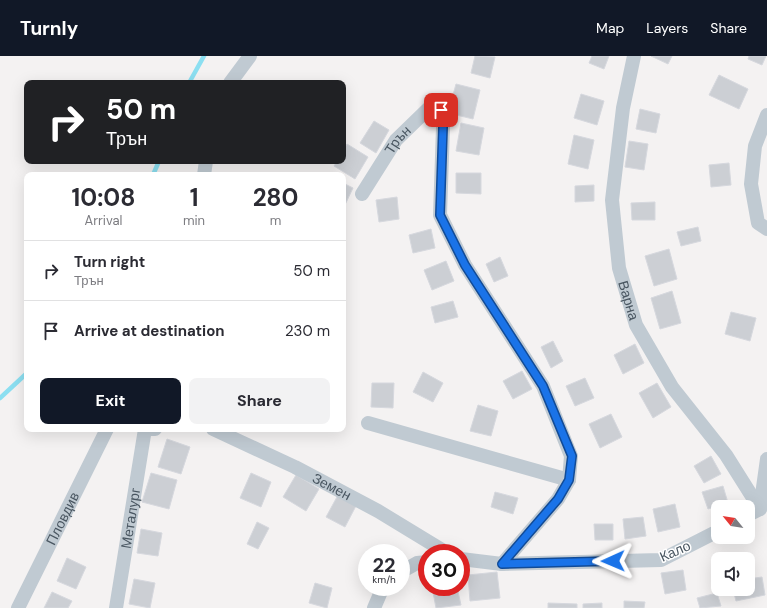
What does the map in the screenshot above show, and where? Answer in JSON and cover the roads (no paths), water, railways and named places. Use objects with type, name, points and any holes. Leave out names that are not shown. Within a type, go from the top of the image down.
[{"type":"street","points":[[232,80],[250,56]]},
{"type":"street","name":"Варна","points":[[634,56],[623,108],[612,200],[619,268],[636,325],[672,387],[726,455],[760,509]]},
{"type":"street","name":"Трън","points":[[362,194],[396,140],[430,107],[441,110],[443,127],[440,215],[465,265],[543,386],[572,456],[569,480],[558,499],[502,564]]},
{"type":"street","points":[[767,115],[755,146],[751,184],[758,223],[767,229]]},
{"type":"street","points":[[368,423],[569,480]]},
{"type":"street","name":"Пловдив","points":[[18,608],[105,432]]},
{"type":"street","name":"Металург","points":[[116,608],[145,432]]},
{"type":"street","name":"Земен","points":[[219,432],[295,467],[378,511],[432,544]]},
{"type":"street","points":[[760,509],[767,459]]},
{"type":"street","name":"Кало","points":[[470,560],[502,564],[661,560],[711,535]]},
{"type":"street","points":[[374,608],[379,596]]},
{"type":"waterway","points":[[191,80],[204,56]]},
{"type":"waterway","points":[[154,172],[158,164]]},
{"type":"waterway","points":[[0,398],[24,376]]}]
